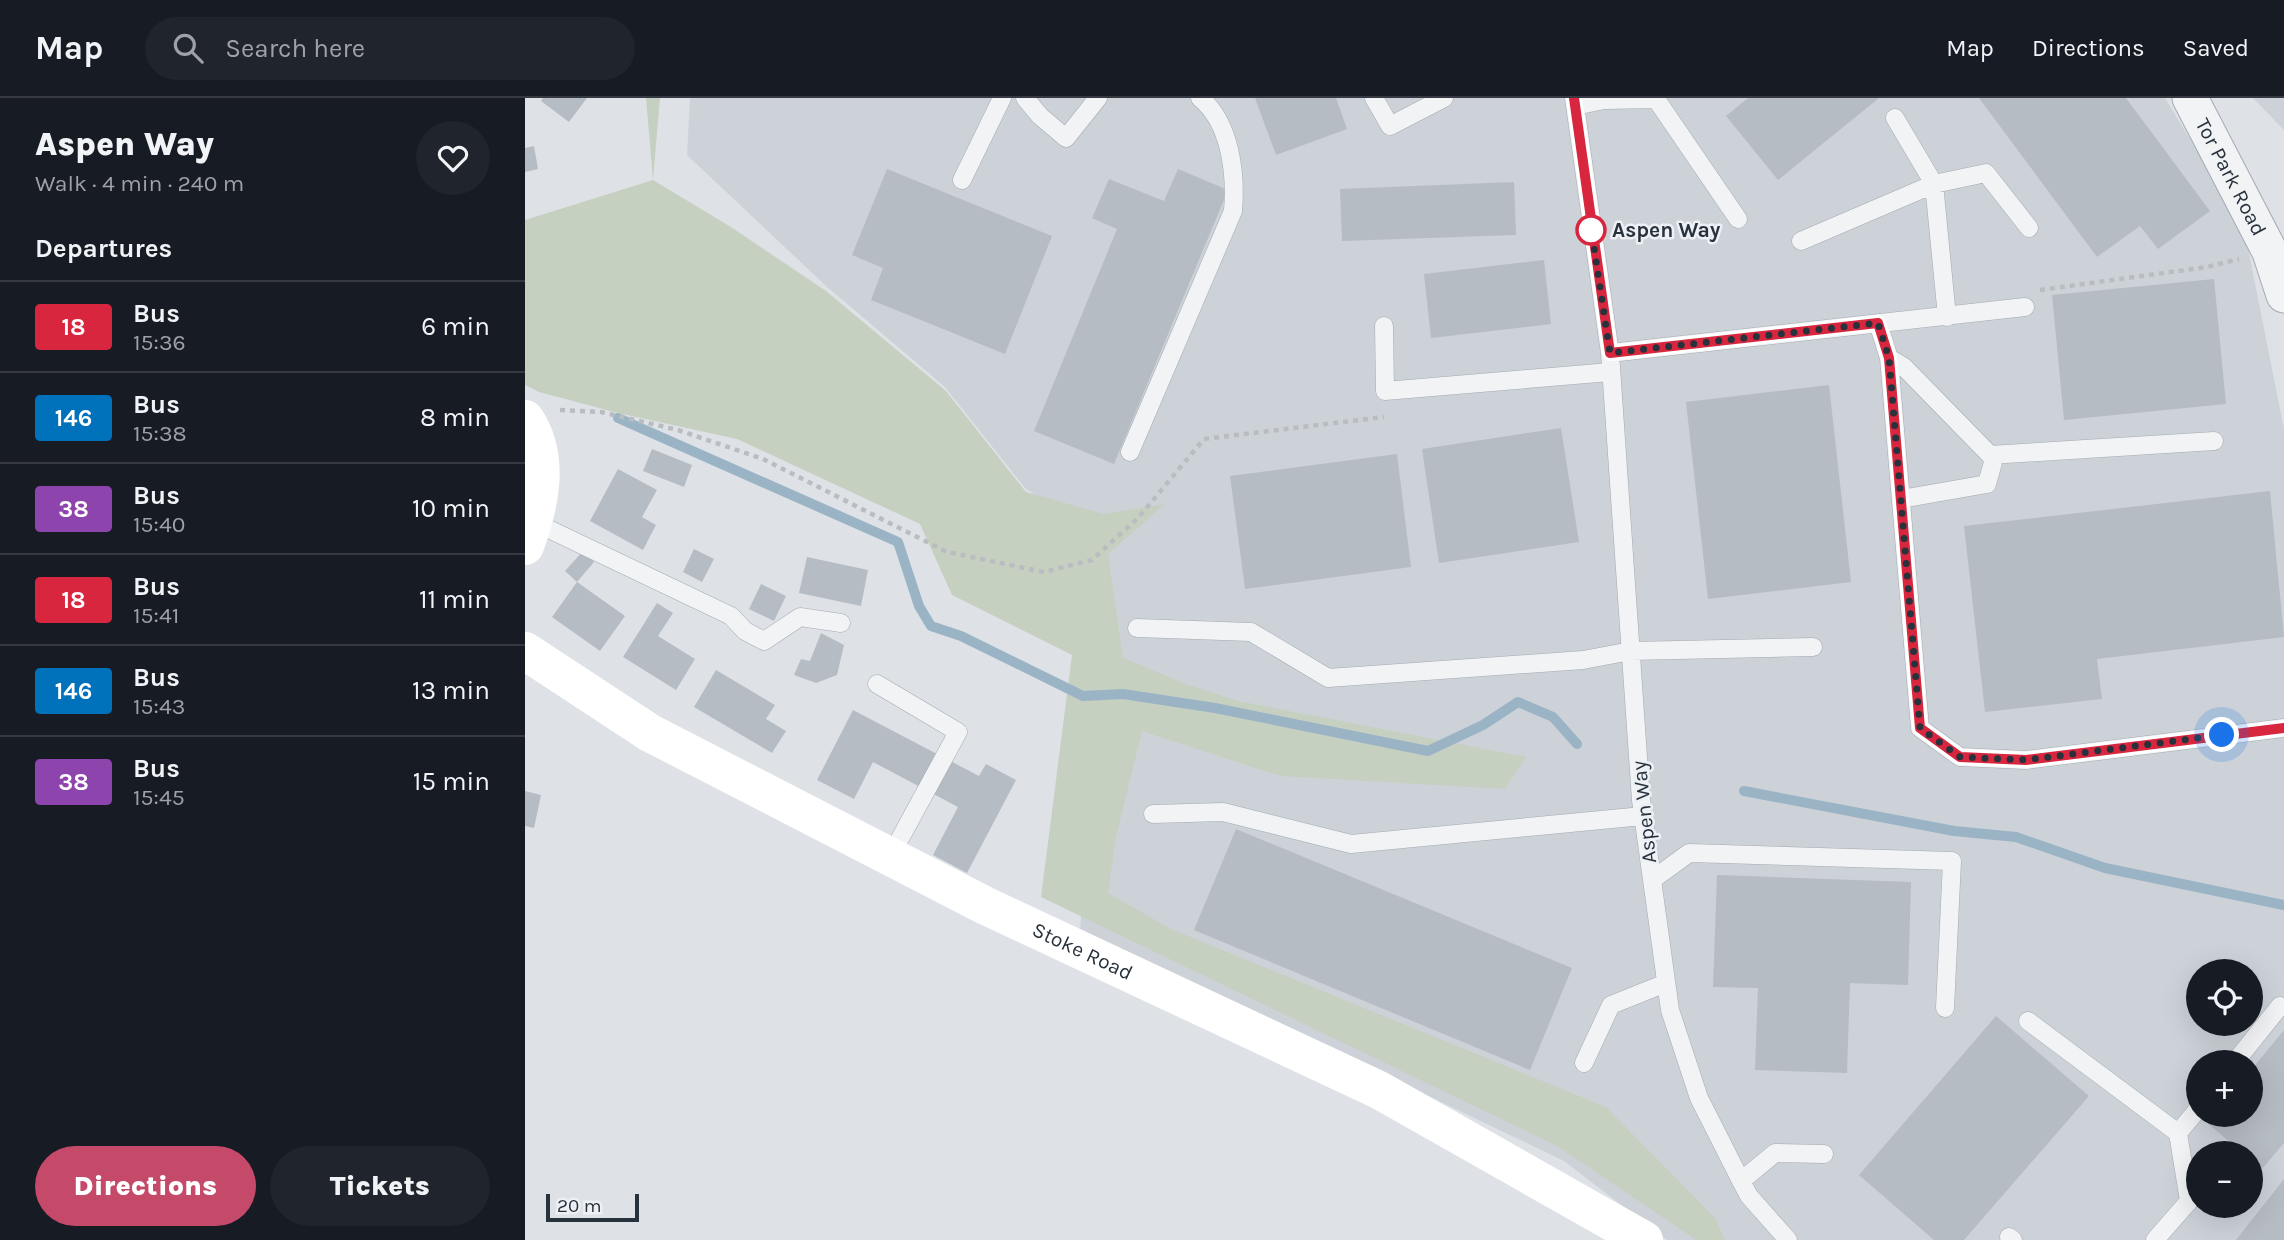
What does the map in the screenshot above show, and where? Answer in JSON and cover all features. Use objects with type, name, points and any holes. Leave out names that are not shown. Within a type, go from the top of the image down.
[{"type":"street","name":"Tor Park Road","points":[[2190,98],[2277,255],[2284,295]]},
{"type":"street","points":[[530,534],[542,465],[537,436],[538,414]]},
{"type":"street","name":"Stoke Road","points":[[525,652],[650,733],[1080,951],[1379,1090],[1644,1240]]},
{"type":"lane","points":[[962,180],[1002,98]]},
{"type":"lane","points":[[1025,98],[1040,116],[1066,138],[1098,98]]},
{"type":"lane","points":[[1130,452],[1233,211],[1236,178],[1227,144],[1210,106],[1200,98]]},
{"type":"lane","points":[[1374,98],[1390,126],[1444,98]]},
{"type":"lane","points":[[1574,102],[1656,99],[1738,219]]},
{"type":"lane","name":"Aspen Way","points":[[1574,102],[1610,353],[1643,816],[1670,1010],[1699,1098],[1741,1181],[1749,1196],[1788,1240]]},
{"type":"lane","points":[[1895,118],[1934,184],[1947,317]]},
{"type":"lane","points":[[1801,241],[1934,184],[1986,173],[2029,228]]},
{"type":"lane","points":[[1610,353],[2025,307]]},
{"type":"lane","points":[[1878,323],[1889,358],[1920,728],[1960,757],[2026,760],[2284,728]]},
{"type":"lane","points":[[1384,326],[1385,391],[1610,372]]},
{"type":"lane","points":[[1889,358],[1903,367],[1990,455],[2214,441]]},
{"type":"lane","points":[[1901,499],[1987,484],[1995,455]]},
{"type":"lane","points":[[530,534],[731,616],[745,631],[764,641],[800,617],[841,623]]},
{"type":"lane","points":[[1137,628],[1251,632],[1328,678],[1583,660],[1631,651],[1813,647]]},
{"type":"lane","points":[[877,684],[958,732],[890,857]]},
{"type":"lane","points":[[1153,814],[1223,812],[1351,844],[1643,816]]},
{"type":"lane","points":[[1652,880],[1689,853],[1952,861],[1945,1008]]},
{"type":"lane","points":[[1584,1063],[1611,1005],[1666,983]]},
{"type":"lane","points":[[2245,1050],[2280,1006]]},
{"type":"lane","points":[[2028,1021],[2178,1133],[2189,1201],[2155,1240]]},
{"type":"lane","points":[[2178,1133],[2186,1123]]},
{"type":"lane","points":[[1741,1181],[1775,1153],[1824,1154]]},
{"type":"path","points":[[538,414],[601,412],[678,430],[763,459],[947,552],[1044,572],[1092,560],[1139,518],[1204,439],[1388,417]]},
{"type":"shaded area","points":[[690,98],[2165,98],[2244,228],[2284,429],[2284,1240],[1667,1240],[1564,1161],[1080,929],[1106,616],[1077,524],[1025,488],[945,387],[826,286],[687,155]]},
{"type":"shaded area","points":[[2253,98],[2284,98],[2284,130]]},
{"type":"green space","points":[[646,98],[660,98],[653,180]]},
{"type":"green space","points":[[653,180],[731,227],[826,291],[946,391],[1026,492],[1103,514],[1165,504],[1108,554],[1123,658],[1186,684],[1238,701],[1526,757],[1505,789],[1280,776],[1142,731],[1116,837],[1108,893],[1171,929],[1606,1107],[1715,1218],[1725,1240],[1696,1240],[1559,1147],[1041,897],[1072,655],[952,595],[920,524],[737,439],[618,413],[539,392],[525,385],[525,220]]},
{"type":"building","points":[[543,98],[587,98],[569,122],[541,101]]},
{"type":"building","points":[[1255,98],[1336,98],[1347,129],[1276,155]]},
{"type":"building","points":[[1748,98],[1879,98],[1778,180],[1726,116]]},
{"type":"building","points":[[1979,98],[2126,98],[2210,211],[2158,249],[2140,226],[2097,257]]},
{"type":"building","points":[[534,146],[538,169],[525,172],[525,148]]},
{"type":"building","points":[[887,169],[1052,236],[1005,354],[871,300],[883,268],[852,255]]},
{"type":"building","points":[[1178,169],[1228,190],[1114,464],[1034,431],[1117,229],[1092,218],[1109,179],[1164,201]]},
{"type":"building","points":[[1514,182],[1516,235],[1342,241],[1340,189]]},
{"type":"building","points":[[1544,260],[1551,324],[1431,338],[1424,274]]},
{"type":"building","points":[[2214,279],[2226,404],[2064,420],[2052,295]]},
{"type":"building","points":[[1829,385],[1851,582],[1708,599],[1686,402]]},
{"type":"building","points":[[1561,428],[1579,542],[1439,563],[1422,449]]},
{"type":"building","points":[[652,449],[692,465],[684,487],[643,471]]},
{"type":"building","points":[[1397,454],[1411,567],[1245,589],[1230,476]]},
{"type":"building","points":[[618,469],[657,490],[642,517],[656,525],[643,550],[590,521]]},
{"type":"building","points":[[2270,491],[2284,637],[2097,659],[2102,699],[1985,712],[1964,526]]},
{"type":"building","points":[[694,549],[714,559],[702,582],[683,572]]},
{"type":"building","points":[[583,551],[594,562],[577,582],[565,571]]},
{"type":"building","points":[[807,557],[868,570],[861,606],[799,593]]},
{"type":"building","points":[[577,582],[625,616],[600,651],[552,617]]},
{"type":"building","points":[[761,584],[786,596],[774,621],[749,609]]},
{"type":"building","points":[[657,603],[673,613],[658,636],[695,659],[676,690],[623,657]]},
{"type":"building","points":[[821,633],[844,645],[837,675],[816,683],[794,675],[801,659],[810,661]]},
{"type":"building","points":[[716,670],[775,705],[766,719],[786,731],[772,753],[694,707]]},
{"type":"building","points":[[853,710],[979,776],[986,764],[1016,780],[967,873],[933,855],[958,807],[873,762],[854,799],[817,780]]},
{"type":"building","points":[[525,791],[541,795],[534,828],[525,826]]},
{"type":"building","points":[[1236,829],[1572,968],[1530,1070],[1194,930]]},
{"type":"building","points":[[1717,875],[1911,882],[1908,985],[1850,983],[1847,1073],[1755,1070],[1758,988],[1713,987]]},
{"type":"building","points":[[1996,1016],[2089,1096],[1964,1240],[1934,1240],[1859,1175]]},
{"type":"building","points":[[2284,1030],[2284,1143],[2263,1168],[2263,1141],[2229,1141],[2212,1127],[2263,1127],[2263,1055]]},
{"type":"building","points":[[2284,1179],[2284,1240],[2236,1240],[2253,1218],[2263,1218],[2263,1206]]},
{"type":"waterway","points":[[618,418],[898,542],[919,606],[931,626],[961,636],[1083,696],[1123,694],[1215,708],[1428,751],[1483,725],[1518,702],[1553,717],[1577,744]]},
{"type":"waterway","points":[[1744,791],[1954,831],[2016,837],[2105,868],[2284,905]]},
{"type":"bus line","name":"18","points":[[1574,98],[1610,353],[1878,323],[1889,358],[1920,728],[1960,757],[2026,760],[2284,728]]},
{"type":"place","name":"Aspen Way","points":[[1591,230]]},
{"type":"route","points":[[1591,230],[1590,221],[1610,353],[1878,323],[1889,358],[1920,728],[1960,757],[2026,760],[2222,735]]}]
